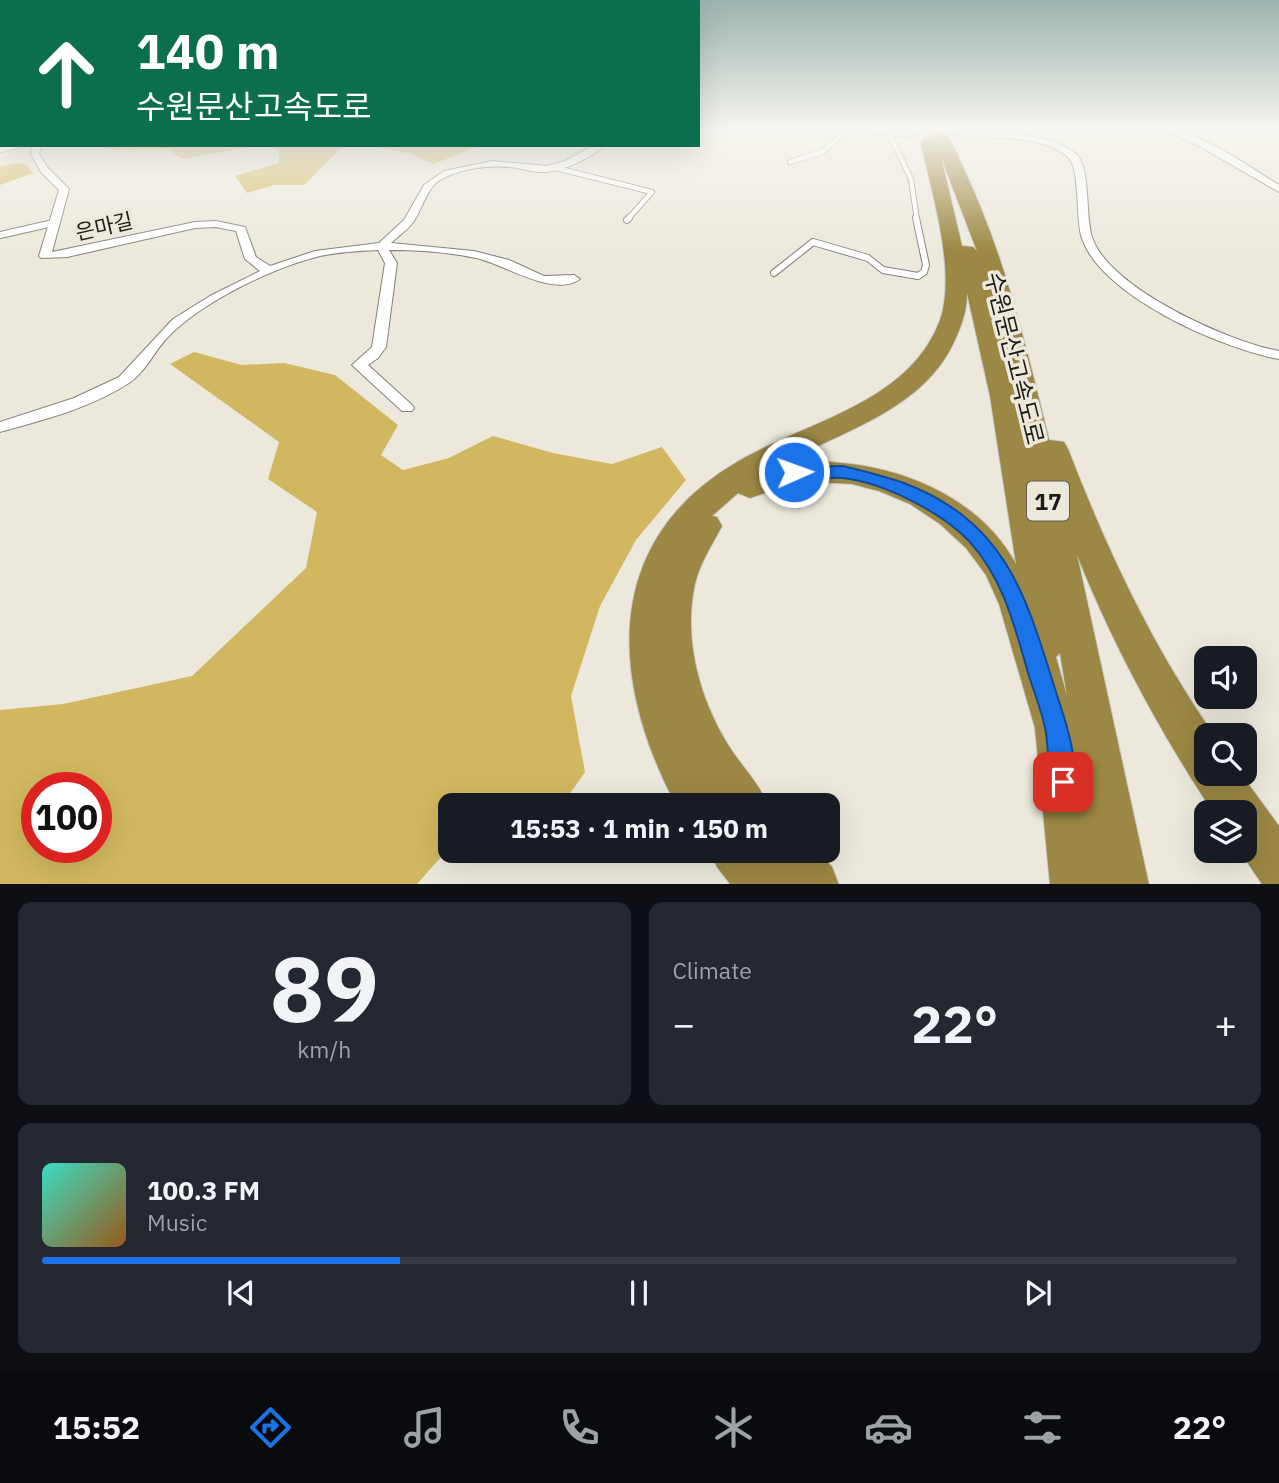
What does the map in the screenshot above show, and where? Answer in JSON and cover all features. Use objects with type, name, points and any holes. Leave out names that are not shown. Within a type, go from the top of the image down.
[{"type":"highway","points":[[694,793],[663,723],[651,677],[646,627],[652,582],[666,552],[691,518],[720,488],[768,459],[875,406],[902,388],[934,353],[952,320],[956,283],[937,169]]},
{"type":"highway","name":"수원문산고속도로","points":[[942,169],[969,261],[1014,443],[1030,523],[1075,884]]},
{"type":"highway","name":"수원문산고속도로","points":[[955,169],[1006,311],[1074,623],[1124,884]]},
{"type":"highway","points":[[1006,311],[1065,483],[1102,579],[1182,728],[1194,745]]},
{"type":"highway","points":[[737,793],[715,765],[689,708],[675,662],[673,623],[677,586],[689,552],[706,523],[727,501],[743,490],[778,475],[809,470],[872,478],[925,500],[949,514],[975,536],[998,564],[1018,605],[1057,731]]},
{"type":"highway","points":[[1257,836],[1279,867]]},
{"type":"highway","points":[[745,863],[762,884]]},
{"type":"highway","points":[[795,863],[814,884]]},
{"type":"street","name":"은마길","points":[[44,169],[64,189],[45,256],[195,225],[235,226],[242,229],[251,258],[269,271]]},
{"type":"street","points":[[407,408],[359,365],[379,347],[391,263],[384,256],[383,248],[386,240],[411,219],[432,182],[445,174],[468,169]]},
{"type":"street","points":[[1080,169],[1085,233],[1100,262],[1133,287],[1206,332],[1238,346],[1279,355]]},
{"type":"street","points":[[1245,169],[1279,189]]},
{"type":"street","points":[[0,427],[64,406],[124,380],[134,373],[165,332],[176,323],[269,271],[303,257],[332,250],[383,248],[458,252],[505,263],[544,281],[558,283],[574,279]]},
{"type":"lane","points":[[561,169],[652,192],[627,220]]},
{"type":"lane","points":[[774,273],[813,242],[868,258],[870,263],[880,270],[918,276],[924,272],[926,265],[920,250],[911,179],[906,169]]},
{"type":"lane","points":[[0,234],[53,223]]},
{"type":"shaded area","points":[[0,169],[30,169],[33,173],[0,185]]},
{"type":"shaded area","points":[[258,169],[320,169],[304,185],[274,185],[247,193],[235,176]]},
{"type":"shaded area","points":[[194,352],[242,365],[284,363],[335,375],[398,425],[381,455],[403,470],[449,458],[493,436],[553,453],[612,464],[662,447],[686,480],[636,540],[600,606],[571,696],[585,772],[570,793],[438,793],[438,860],[417,884],[0,884],[0,710],[63,704],[192,676],[306,568],[317,512],[268,479],[279,442],[170,364]]},
{"type":"route","points":[[794,472],[843,472],[872,478],[925,500],[949,514],[975,536],[998,564],[1018,605],[1057,731],[1063,782]]}]
